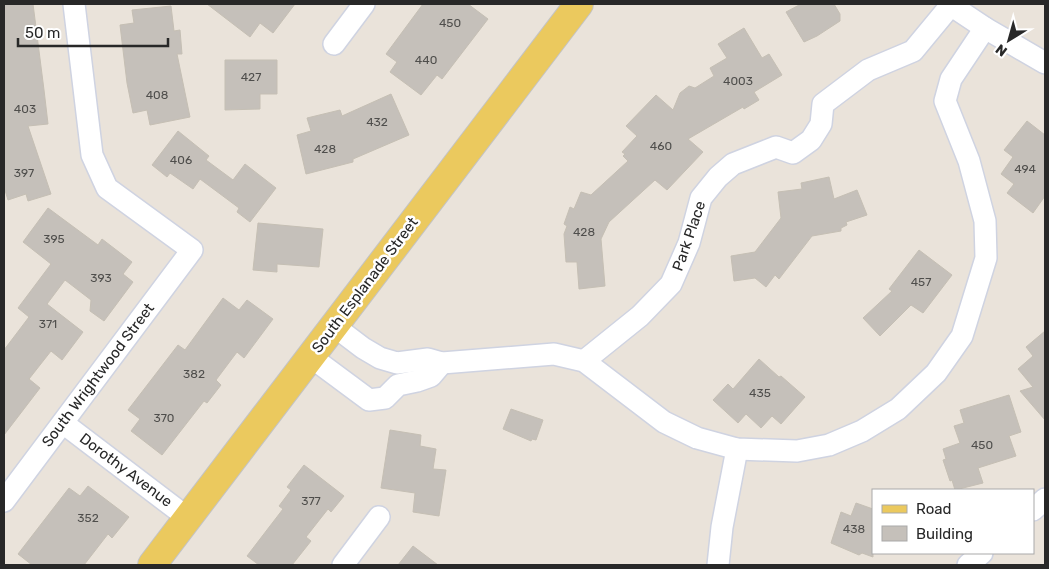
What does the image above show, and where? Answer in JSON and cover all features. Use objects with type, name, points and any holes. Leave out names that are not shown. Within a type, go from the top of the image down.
[{"type":"main road","name":"South Esplanade Street","points":[[152,565],[578,4]]},
{"type":"street","name":"South Wrightwood Street","points":[[4,501],[192,250],[107,188],[92,156],[74,4]]},
{"type":"street","points":[[334,44],[364,4]]},
{"type":"street","points":[[950,5],[1045,63]]},
{"type":"street","name":"Park Place","points":[[584,360],[640,316],[671,284],[689,244],[701,198],[718,177],[733,164],[776,147],[793,153],[811,140],[821,124],[823,104],[868,70],[913,51],[950,5]]},
{"type":"street","points":[[334,326],[362,348],[380,358],[397,363],[428,359],[442,363],[554,354],[584,360],[664,422],[697,438],[737,449],[797,451],[829,445],[862,430],[898,409],[936,373],[962,336],[986,258],[985,221],[969,161],[945,101],[951,79],[985,28]]},
{"type":"street","points":[[311,357],[368,400],[385,398],[396,387],[431,376],[442,363]]},
{"type":"street","points":[[394,362],[396,387]]},
{"type":"street","name":"Dorothy Avenue","points":[[63,423],[188,518]]},
{"type":"street","points":[[718,565],[722,527],[737,449]]},
{"type":"street","points":[[1034,509],[1045,499]]},
{"type":"street","points":[[343,565],[379,517]]},
{"type":"street","points":[[968,565],[981,554]]},
{"type":"building","points":[[4,4],[33,4],[44,90],[48,124],[28,126],[51,194],[28,201],[26,194],[8,200],[4,187]]},
{"type":"building","points":[[207,4],[295,4],[273,33],[260,23],[250,37]]},
{"type":"building","points":[[423,4],[468,4],[488,19],[442,79],[437,75],[421,95],[390,72],[397,62],[386,54]]},
{"type":"building","points":[[801,4],[834,4],[840,14],[840,21],[804,42],[786,12]]},
{"type":"building","points":[[171,6],[174,31],[180,30],[182,54],[177,54],[190,117],[150,125],[147,110],[133,113],[127,83],[120,25],[134,23],[132,10]]},
{"type":"building","points":[[744,28],[762,58],[769,54],[782,75],[754,92],[759,100],[744,109],[743,107],[688,139],[703,152],[667,190],[655,180],[609,222],[601,239],[605,286],[579,289],[577,262],[566,262],[564,234],[567,226],[564,224],[570,207],[574,209],[581,192],[591,195],[628,161],[622,152],[637,136],[626,126],[656,95],[673,110],[680,93],[689,86],[695,88],[714,76],[710,68],[727,58],[718,44]]},
{"type":"building","points":[[225,60],[277,60],[277,94],[260,94],[260,109],[225,110]]},
{"type":"building","points":[[391,94],[409,135],[353,159],[353,162],[306,174],[297,135],[311,131],[307,118],[340,110],[342,116]]},
{"type":"building","points":[[1027,121],[1045,135],[1045,196],[1033,213],[1007,193],[1014,184],[1001,174],[1013,157],[1004,150]]},
{"type":"building","points":[[178,131],[209,156],[206,160],[233,180],[245,164],[276,188],[250,222],[237,212],[239,208],[200,179],[193,189],[170,173],[167,177],[152,165]]},
{"type":"building","points":[[829,177],[834,199],[857,190],[867,215],[846,222],[847,225],[841,228],[841,231],[812,236],[779,279],[775,275],[766,287],[755,278],[734,281],[731,256],[755,252],[781,218],[778,192],[802,189],[801,183]]},
{"type":"building","points":[[48,208],[98,245],[102,239],[132,262],[123,274],[133,282],[104,321],[90,311],[91,300],[65,280],[47,304],[83,332],[62,360],[51,351],[29,379],[40,388],[4,435],[4,350],[29,317],[18,308],[51,264],[23,242]]},
{"type":"building","points":[[258,223],[323,229],[319,267],[277,264],[277,272],[253,270]]},
{"type":"building","points":[[919,250],[952,275],[923,313],[911,305],[880,336],[863,318],[892,291],[889,289]]},
{"type":"building","points":[[223,298],[239,310],[247,300],[273,319],[244,358],[237,352],[216,380],[221,385],[207,403],[204,401],[162,455],[131,431],[140,419],[128,410],[178,345],[185,350]]},
{"type":"building","points":[[1045,331],[1045,420],[1020,391],[1033,387],[1018,369],[1033,356],[1026,347]]},
{"type":"building","points":[[759,359],[805,397],[781,424],[772,416],[761,428],[746,414],[738,423],[713,400],[728,384],[733,389]]},
{"type":"building","points":[[1009,395],[1021,432],[1009,436],[1016,456],[978,468],[983,483],[955,489],[943,460],[946,459],[943,449],[960,443],[954,426],[964,423],[960,410]]},
{"type":"building","points":[[511,409],[543,420],[536,440],[532,439],[531,441],[503,429]]},
{"type":"building","points":[[390,430],[421,435],[420,446],[436,449],[433,469],[446,470],[439,516],[413,512],[415,493],[381,488]]},
{"type":"building","points":[[304,465],[344,496],[331,512],[328,509],[306,537],[311,541],[292,565],[259,565],[247,556],[283,509],[279,506],[291,490],[287,487]]},
{"type":"building","points":[[88,486],[129,517],[112,538],[108,534],[84,565],[32,565],[18,554],[69,488],[80,496]]},
{"type":"building","points":[[856,503],[872,509],[873,557],[862,553],[859,555],[831,543],[841,512],[851,516]]},
{"type":"building","points":[[413,546],[438,565],[398,565]]}]
